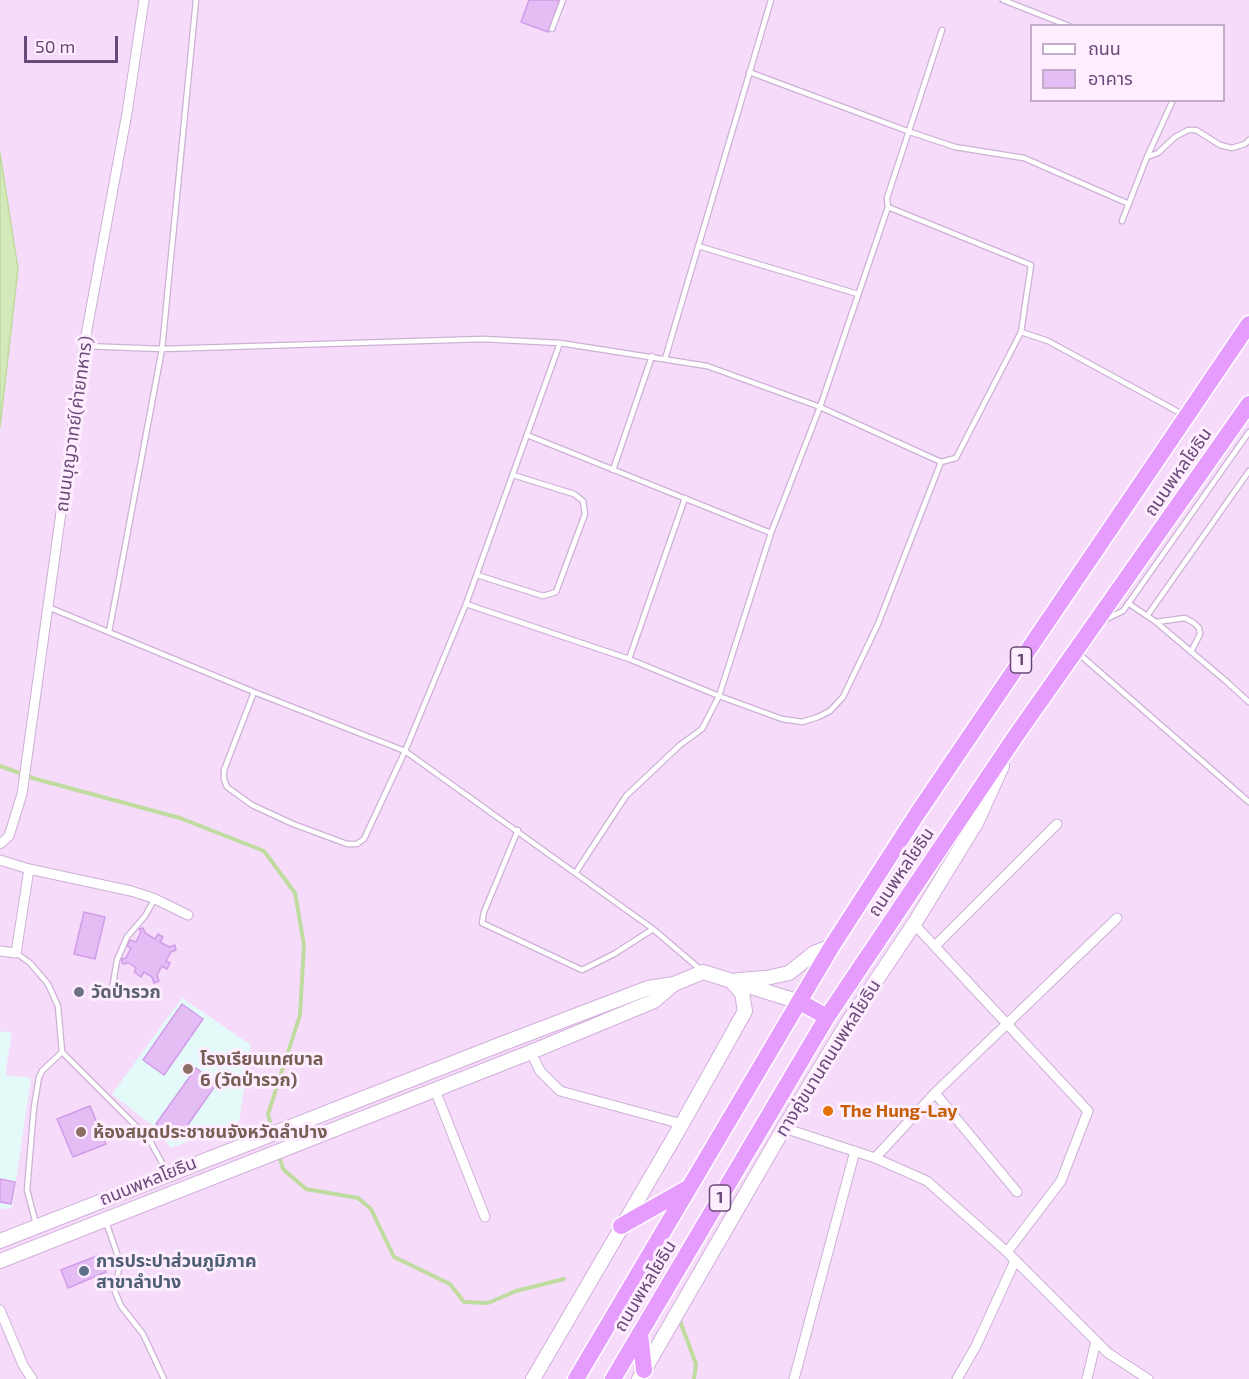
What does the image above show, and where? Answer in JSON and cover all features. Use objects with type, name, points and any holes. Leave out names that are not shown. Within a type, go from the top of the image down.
[{"type":"highway","name":"ถนนพหลโยธิน","points":[[576,1379],[832,946],[917,814],[1249,324]]},
{"type":"highway","name":"ถนนพหลโยธิน","points":[[613,1379],[827,1017],[1015,737],[1249,404]]},
{"type":"highway","points":[[800,1002],[827,1017]]},
{"type":"highway","points":[[621,1226],[690,1187]]},
{"type":"highway","points":[[640,1333],[642,1374]]},
{"type":"main road","name":"ทางคู่ขนานถนนพหลโยธิน","points":[[642,1374],[847,1024],[914,924],[976,823],[1015,737]]},
{"type":"main road","points":[[730,980],[779,976],[789,973],[814,953],[832,946]]},
{"type":"main road","points":[[703,972],[800,1002]]},
{"type":"main road","name":"ถนนพหลโยธิน","points":[[0,1241],[648,988],[674,984],[703,972]]},
{"type":"main road","points":[[533,1379],[682,1124],[745,1011],[742,993],[730,980]]},
{"type":"main road","name":"ถนนพหลโยธิน","points":[[0,1261],[531,1052],[654,1001],[674,984]]},
{"type":"street","name":"ถนนบุญวาทย์(ค่ายทหาร)","points":[[0,844],[9,836],[22,794],[84,346],[127,113],[144,0]]},
{"type":"street","points":[[935,946],[1057,824]]},
{"type":"street","points":[[0,860],[29,869],[118,888],[155,899],[188,915]]},
{"type":"street","points":[[0,951],[16,953],[29,869]]},
{"type":"street","points":[[875,1158],[935,1093],[1117,918]]},
{"type":"street","points":[[914,924],[1089,1111],[1061,1181],[1007,1252]]},
{"type":"street","points":[[531,1052],[540,1071],[560,1091],[682,1124]]},
{"type":"street","points":[[435,1090],[485,1217]]},
{"type":"street","points":[[935,1093],[1017,1192]]},
{"type":"street","points":[[784,1128],[875,1158],[927,1181],[1007,1252],[1108,1353],[1149,1379]]},
{"type":"street","points":[[794,1379],[855,1151]]},
{"type":"street","points":[[957,1379],[976,1346],[1015,1261]]},
{"type":"street","points":[[0,1310],[23,1365],[32,1379]]},
{"type":"street","points":[[1088,1379],[1096,1341]]},
{"type":"lane","points":[[109,632],[162,349],[196,0]]},
{"type":"lane","points":[[552,29],[563,0]]},
{"type":"lane","points":[[665,358],[771,0]]},
{"type":"lane","points":[[1003,0],[1064,24]]},
{"type":"lane","points":[[576,872],[626,796],[680,745],[702,729],[718,696],[771,533],[819,407],[888,207],[887,198],[942,30]]},
{"type":"lane","points":[[749,72],[955,147],[1024,158],[1129,204]]},
{"type":"lane","points":[[1122,221],[1172,102]]},
{"type":"lane","points":[[1147,157],[1158,153],[1175,137],[1188,130],[1196,130],[1220,145],[1232,148],[1245,144],[1249,140]]},
{"type":"lane","points":[[84,346],[162,349],[483,339],[560,343],[708,366],[819,407],[941,462],[956,458],[966,443],[1021,332],[1031,265],[888,207]]},
{"type":"lane","points":[[698,246],[858,294]]},
{"type":"lane","points":[[1021,332],[1048,341],[1186,416]]},
{"type":"lane","points":[[254,692],[224,770],[227,787],[252,805],[293,824],[347,844],[357,844],[364,839],[405,751],[466,604],[560,343]]},
{"type":"lane","points":[[613,470],[652,356]]},
{"type":"lane","points":[[1096,624],[1123,611],[1249,432]]},
{"type":"lane","points":[[527,435],[771,533]]},
{"type":"lane","points":[[466,604],[629,659],[718,696],[782,718],[802,722],[830,711],[843,697],[878,624],[941,462]]},
{"type":"lane","points":[[1147,616],[1249,471]]},
{"type":"lane","points":[[477,574],[543,596],[556,592],[585,514],[583,501],[574,494],[513,475]]},
{"type":"lane","points":[[629,659],[685,498]]},
{"type":"lane","points":[[1128,603],[1156,622],[1249,702]]},
{"type":"lane","points":[[47,607],[405,751],[653,929],[703,972]]},
{"type":"lane","points":[[1156,622],[1185,618],[1194,623],[1199,628],[1200,634],[1191,652]]},
{"type":"lane","points":[[1076,650],[1249,802]]},
{"type":"lane","points":[[518,830],[484,912],[483,923],[582,970],[614,954],[653,929]]},
{"type":"lane","points":[[111,996],[117,960],[127,937],[146,916],[155,899]]},
{"type":"lane","points":[[16,953],[30,963],[48,984],[58,1006],[62,1052],[150,1139],[169,1175]]},
{"type":"lane","points":[[37,1226],[27,1190],[34,1107],[42,1071],[62,1052]]},
{"type":"lane","points":[[105,1220],[120,1262],[115,1292],[121,1306],[141,1329],[164,1379]]},
{"type":"shaded area","points":[[0,0],[1249,0],[1249,1379],[0,1379]]},
{"type":"shaded area","points":[[0,153],[18,269],[0,427]]},
{"type":"shaded area","name":"โรงเรียนเทศบาล 6 (วัดป่ารวก)","points":[[182,998],[251,1045],[239,1121],[171,1148],[157,1129],[112,1094]]},
{"type":"shaded area","points":[[0,1031],[12,1033],[5,1075],[31,1078],[12,1208],[0,1209]]},
{"type":"building","points":[[529,0],[560,0],[548,32],[521,22]]},
{"type":"building","points":[[84,912],[105,917],[95,959],[74,954]]},
{"type":"building","points":[[143,928],[145,933],[155,939],[158,934],[163,937],[160,942],[169,947],[175,945],[176,950],[171,952],[166,961],[170,963],[167,969],[162,966],[157,975],[159,981],[154,983],[152,977],[144,972],[141,977],[134,972],[136,968],[129,963],[123,964],[121,959],[126,958],[131,948],[127,946],[130,940],[136,942],[141,932],[139,929]]},
{"type":"building","points":[[182,1004],[203,1019],[164,1075],[143,1060]]},
{"type":"building","points":[[196,1068],[217,1083],[178,1139],[156,1124]]},
{"type":"building","name":"ห้องสมุดประชาชนจังหวัดลำปาง","points":[[90,1106],[106,1144],[73,1157],[57,1119]]},
{"type":"building","points":[[0,1179],[15,1182],[11,1204],[0,1202]]},
{"type":"building","name":"การประปาส่วนภูมิภาค สาขาลำปาง","points":[[99,1255],[106,1272],[68,1288],[61,1270]]},
{"type":"waterway","points":[[0,766],[36,779],[180,818],[264,851],[295,893],[304,945],[300,1015],[268,1114],[272,1130]]},
{"type":"waterway","points":[[279,1155],[283,1169],[306,1189],[358,1198],[371,1209],[394,1257],[450,1284],[464,1302],[488,1303],[516,1291],[564,1279]]},
{"type":"waterway","points":[[680,1321],[696,1364],[694,1379]]},
{"type":"place","name":"วัดป่ารวก","points":[[79,992]]},
{"type":"place","name":"โรงเรียนเทศบาล 6 (วัดป่ารวก)","points":[[188,1069]]},
{"type":"place","name":"The Hung-Lay","points":[[828,1111]]},
{"type":"place","name":"ห้องสมุดประชาชนจังหวัดลำปาง","points":[[81,1132]]},
{"type":"place","name":"การประปาส่วนภูมิภาค สาขาลำปาง","points":[[84,1271]]}]
